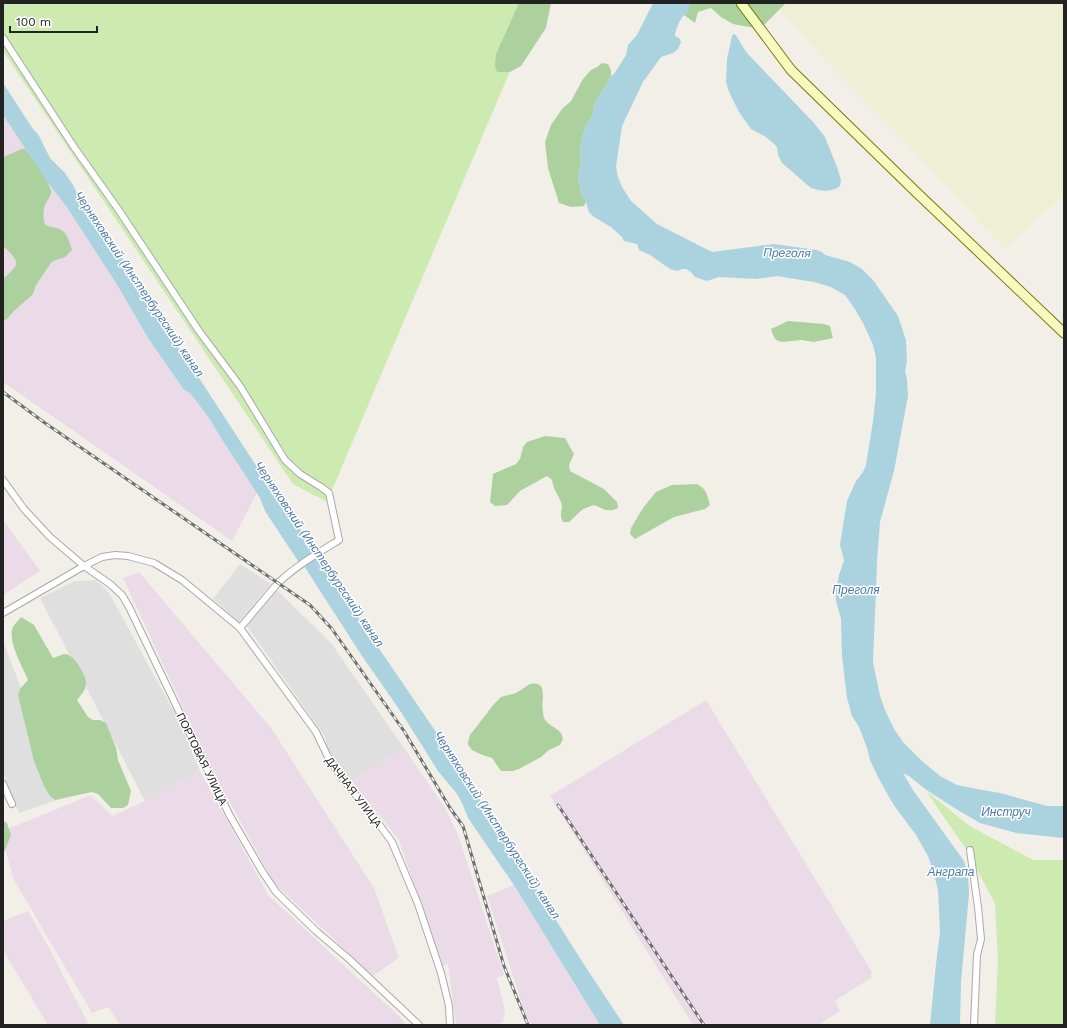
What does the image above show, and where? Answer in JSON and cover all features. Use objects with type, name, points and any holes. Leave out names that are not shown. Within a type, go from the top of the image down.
[{"type":"street","points":[[741,3],[791,70],[1064,333]]},
{"type":"street","points":[[3,38],[74,147],[118,209],[199,331],[240,386],[285,460],[300,474],[329,493],[339,540],[293,569],[278,583],[240,628]]},
{"type":"street","name":"ПОРТОВАЯ УЛИЦА","points":[[3,480],[24,509],[50,537],[84,566],[110,584],[122,595],[230,816],[276,892],[316,931],[349,959],[419,1025]]},
{"type":"street","name":"ДАЧНАЯ УЛИЦА","points":[[3,613],[84,566],[102,557],[115,555],[128,556],[154,563],[182,580],[240,628],[316,732],[326,755],[340,776],[370,812],[392,842],[418,904],[441,973],[449,1006],[450,1025]]},
{"type":"street","points":[[3,784],[12,804]]},
{"type":"street","points":[[970,850],[982,939],[977,955],[974,1025]]},
{"type":"shaded area","points":[[3,115],[48,183],[66,206],[116,283],[148,338],[184,390],[190,393],[209,418],[257,493],[232,541],[3,382]]},
{"type":"shaded area","points":[[3,520],[40,571],[3,595]]},
{"type":"shaded area","points":[[240,564],[271,584],[239,622],[213,599]]},
{"type":"shaded area","points":[[139,572],[271,728],[374,888],[399,958],[373,976],[274,883],[212,770],[123,578]]},
{"type":"shaded area","points":[[96,580],[109,593],[179,721],[200,771],[145,801],[40,598],[75,581]]},
{"type":"shaded area","points":[[277,590],[331,643],[404,748],[352,781],[328,750],[325,737],[247,626]]},
{"type":"shaded area","points":[[3,641],[63,798],[19,813],[3,773]]},
{"type":"shaded area","points":[[706,700],[872,972],[872,977],[835,1001],[840,1011],[818,1025],[693,1025],[550,796]]},
{"type":"shaded area","points":[[404,748],[445,808],[457,832],[504,975],[497,978],[505,1010],[503,1022],[497,1025],[456,1025],[448,964],[443,966],[439,957],[399,840],[352,781]]},
{"type":"shaded area","points":[[200,771],[268,895],[399,1016],[406,1025],[120,1025],[108,1007],[92,1013],[14,880],[3,842],[3,831],[91,795],[112,816],[145,801]]},
{"type":"shaded area","points":[[514,885],[600,1025],[531,1025],[525,1013],[487,896]]},
{"type":"shaded area","points":[[28,911],[89,1025],[48,1025],[3,950],[3,921]]},
{"type":"green space","points":[[3,3],[539,3],[327,502],[293,484],[3,51]]},
{"type":"green space","points":[[519,3],[551,3],[546,28],[521,66],[510,72],[497,72],[495,66],[496,54]]},
{"type":"green space","points":[[689,3],[786,3],[760,29],[733,24],[721,17],[711,8],[698,12],[695,23],[684,15],[688,11]]},
{"type":"green space","points":[[786,3],[1064,3],[1064,194],[1006,249],[779,11]]},
{"type":"green space","points":[[602,63],[608,64],[611,70],[611,76],[595,103],[593,116],[586,124],[580,147],[581,163],[578,177],[581,192],[586,202],[584,206],[571,207],[559,203],[548,168],[545,142],[551,125],[562,109],[571,101],[583,79],[591,70]]},
{"type":"green space","points":[[25,149],[31,157],[50,187],[50,195],[44,209],[45,224],[58,228],[65,233],[72,250],[65,257],[51,263],[36,285],[33,294],[3,321],[3,279],[15,267],[16,261],[3,246],[3,157]]},
{"type":"green space","points":[[788,321],[824,324],[830,326],[833,338],[814,342],[801,340],[782,342],[776,340],[771,329]]},
{"type":"green space","points":[[545,436],[565,438],[574,454],[569,465],[570,471],[604,489],[617,502],[618,508],[609,510],[594,505],[583,509],[569,522],[563,522],[561,516],[561,502],[554,489],[552,480],[547,476],[520,491],[507,505],[495,506],[490,502],[493,474],[516,464],[520,459],[523,447],[527,442]]},
{"type":"green space","points":[[697,484],[705,490],[707,495],[710,505],[705,509],[674,517],[635,539],[630,534],[631,528],[643,508],[656,492],[672,485]]},
{"type":"green space","points":[[21,617],[34,625],[53,658],[64,654],[68,655],[76,661],[82,670],[86,686],[77,700],[88,717],[93,720],[100,720],[106,723],[116,748],[118,760],[131,791],[128,805],[123,808],[111,808],[98,794],[92,792],[55,800],[50,796],[44,786],[34,761],[18,695],[20,689],[28,680],[16,654],[12,639],[13,627]]},
{"type":"green space","points":[[530,684],[540,685],[543,693],[542,708],[544,718],[561,733],[563,739],[560,745],[549,750],[541,757],[519,769],[513,771],[501,771],[492,758],[472,750],[468,745],[470,735],[501,697],[516,693]]},
{"type":"green space","points":[[926,791],[970,826],[1033,860],[1064,860],[1064,1025],[995,1025],[998,960],[995,904],[968,852]]},
{"type":"green space","points":[[3,821],[7,823],[11,835],[3,855]]},
{"type":"water","name":"Преголя","points":[[653,3],[689,3],[689,8],[687,14],[681,19],[676,31],[675,36],[679,38],[681,42],[678,49],[673,53],[661,57],[643,82],[622,126],[616,167],[622,187],[631,201],[657,224],[712,252],[774,244],[817,250],[825,255],[850,262],[862,269],[873,280],[898,316],[906,340],[907,361],[905,371],[908,396],[894,471],[880,522],[873,662],[880,696],[894,729],[903,742],[922,761],[940,776],[957,785],[1000,793],[1047,806],[1064,806],[1064,838],[1016,833],[980,823],[925,789],[903,773],[913,790],[964,861],[966,869],[969,894],[961,982],[960,1025],[930,1025],[940,932],[938,890],[933,870],[928,856],[916,835],[893,804],[878,777],[870,760],[859,727],[852,716],[847,698],[842,656],[841,619],[836,601],[836,590],[844,560],[840,545],[847,501],[856,481],[866,465],[876,393],[876,358],[873,345],[864,325],[845,295],[831,287],[814,282],[777,276],[756,279],[719,277],[707,281],[695,277],[686,269],[677,271],[670,269],[650,255],[639,250],[637,244],[624,241],[622,237],[611,227],[594,217],[589,212],[581,192],[578,177],[581,163],[580,147],[586,124],[593,116],[595,103],[611,76],[614,74],[626,55],[628,45],[637,35]]},
{"type":"water","points":[[733,34],[736,35],[747,53],[814,123],[825,137],[841,180],[840,186],[826,191],[811,188],[782,163],[778,155],[777,147],[766,137],[751,129],[739,112],[729,92],[726,82],[727,59]]},
{"type":"water","points":[[3,83],[33,129],[38,134],[50,158],[65,173],[80,200],[125,262],[135,284],[451,754],[624,1025],[600,1025],[514,885],[468,818],[457,794],[438,771],[399,709],[362,656],[304,566],[298,561],[265,511],[260,498],[209,418],[190,393],[184,390],[148,338],[116,283],[66,206],[48,183],[3,115]]},
{"type":"railway","points":[[3,392],[45,423],[310,605],[332,629],[404,731],[450,808],[463,826],[504,966],[528,1025]]},
{"type":"railway","points":[[558,805],[704,1025]]},
{"type":"water label","name":"Черняховский (Инстербургский) канал","points":[[139,284]]},
{"type":"water label","name":"Черняховский (Инстербургский) канал","points":[[319,554]]},
{"type":"water label","name":"Инструч","points":[[1006,812]]},
{"type":"water label","name":"Черняховский (Инстербургский) канал","points":[[497,825]]},
{"type":"water label","name":"Анграпа","points":[[951,872]]}]
